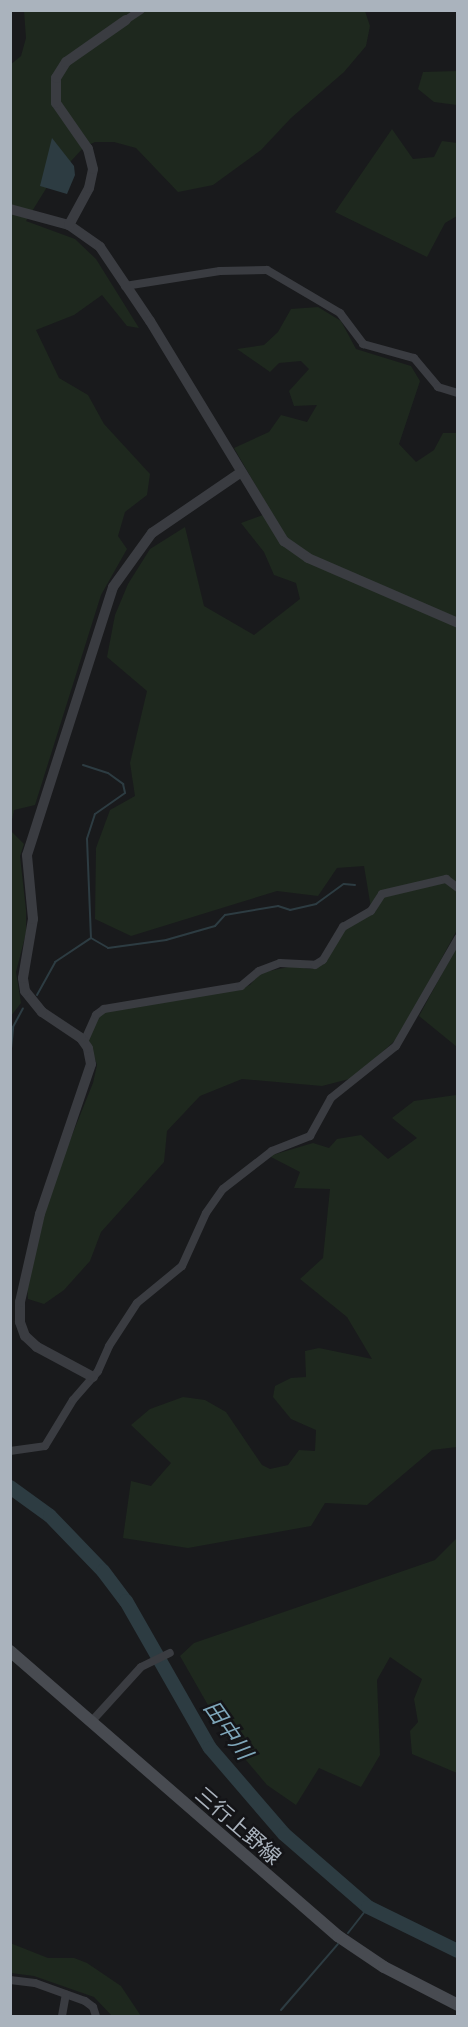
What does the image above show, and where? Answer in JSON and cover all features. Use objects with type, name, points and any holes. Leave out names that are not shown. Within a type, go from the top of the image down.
[{"type":"main road","name":"三行上野線","points":[[10,1652],[338,1936],[384,1967],[458,2006]]},
{"type":"street","points":[[69,225],[88,188],[93,169],[88,149],[56,103],[56,78],[66,62],[141,10]]},
{"type":"street","points":[[10,209],[69,225],[100,247],[163,341],[278,534],[300,554],[458,623]]},
{"type":"street","points":[[125,286],[220,271],[267,270],[340,313],[363,344],[414,358],[438,387],[458,393]]},
{"type":"street","points":[[93,1377],[33,1344],[22,1329],[19,1315],[49,1186],[90,1076],[90,1053],[84,1042],[35,1006],[25,991],[23,978],[33,919],[27,866],[31,840],[112,587],[152,533],[240,473]]},
{"type":"street","points":[[84,1042],[96,1016],[104,1009],[241,986],[259,971],[280,963],[315,965],[323,960],[343,927],[371,911],[382,894],[446,879],[458,888]]},
{"type":"street","points":[[10,1451],[45,1446],[73,1400],[93,1377],[137,1303],[182,1266],[206,1213],[224,1189],[272,1151],[310,1136],[331,1098],[396,1047],[458,938]]},
{"type":"street","points":[[91,1722],[141,1667],[170,1653]]},
{"type":"street","points":[[10,1980],[66,1994],[90,2004],[96,2016]]},
{"type":"street","points":[[62,2016],[66,1994]]},
{"type":"green space","points":[[24,11],[365,11],[370,26],[366,46],[344,72],[291,118],[261,150],[213,185],[178,192],[136,148],[114,142],[95,142],[84,147],[47,187],[26,221],[75,239],[96,259],[139,328],[127,326],[102,295],[74,315],[36,330],[59,378],[88,395],[104,424],[150,474],[147,495],[125,512],[118,536],[127,549],[101,595],[35,805],[14,810],[11,825],[10,65],[21,56],[26,38]]},
{"type":"green space","points":[[457,71],[457,105],[434,102],[418,89],[423,72]]},
{"type":"green space","points":[[392,129],[413,159],[434,157],[442,141],[457,143],[457,216],[445,223],[427,257],[335,212]]},
{"type":"green space","points":[[318,307],[341,321],[356,349],[411,366],[420,381],[399,444],[416,462],[434,450],[443,433],[457,433],[457,930],[399,1037],[353,1078],[322,1086],[242,1079],[200,1096],[167,1131],[164,1162],[101,1232],[90,1261],[64,1290],[44,1304],[28,1299],[27,1285],[52,1185],[93,1083],[97,1065],[88,1038],[96,1018],[104,1011],[250,985],[260,973],[293,966],[310,969],[325,962],[332,944],[352,922],[372,914],[364,866],[337,868],[318,896],[277,891],[131,936],[95,919],[96,848],[110,810],[135,796],[130,763],[147,691],[107,657],[115,615],[128,584],[150,549],[185,527],[204,606],[254,635],[300,599],[296,583],[274,575],[264,552],[241,523],[271,512],[234,448],[269,432],[281,415],[307,422],[317,405],[294,406],[289,391],[309,369],[301,361],[279,363],[270,372],[237,349],[264,345],[278,332],[291,309]]},
{"type":"green space","points":[[11,831],[24,844],[20,856],[26,933],[16,972],[21,1003],[11,1016]]},
{"type":"green space","points":[[457,946],[457,1047],[419,1016]]},
{"type":"green space","points":[[457,1066],[457,1447],[432,1450],[367,1505],[325,1503],[311,1526],[188,1548],[123,1538],[131,1481],[151,1486],[171,1463],[131,1425],[150,1409],[183,1397],[205,1400],[226,1412],[262,1465],[270,1469],[288,1465],[299,1450],[315,1451],[316,1430],[291,1419],[273,1397],[275,1386],[291,1378],[306,1377],[305,1351],[319,1348],[372,1359],[347,1317],[300,1279],[323,1258],[330,1189],[294,1188],[300,1172],[269,1156],[313,1143],[329,1148],[337,1139],[361,1135],[388,1159],[417,1138],[392,1118],[414,1101],[456,1095]]},
{"type":"green space","points":[[457,1538],[457,1773],[412,1754],[410,1731],[418,1722],[414,1699],[422,1679],[390,1657],[377,1680],[380,1755],[361,1787],[319,1768],[296,1805],[267,1785],[225,1735],[180,1656],[194,1643],[435,1560]]},
{"type":"green space","points":[[10,1943],[48,1958],[74,1958],[87,1963],[121,1986],[141,2016],[112,2016],[94,1997],[34,1976],[11,1973]]},
{"type":"shaded area","points":[[52,138],[74,166],[75,175],[67,194],[40,186]]},
{"type":"waterway","points":[[83,765],[108,773],[123,784],[125,793],[95,814],[87,839],[91,938]]},
{"type":"waterway","points":[[37,995],[55,962],[91,938],[108,948],[166,940],[215,926],[225,915],[278,906],[290,910],[316,904],[344,884],[355,885]]},
{"type":"waterway","points":[[10,1058],[13,1027],[23,1008]]},
{"type":"waterway","name":"田中川","points":[[10,1487],[50,1516],[103,1571],[126,1601],[210,1748],[284,1834],[368,1907],[458,1951]]},
{"type":"waterway","points":[[348,1933],[368,1907]]},
{"type":"waterway","points":[[281,2010],[338,1944]]}]
